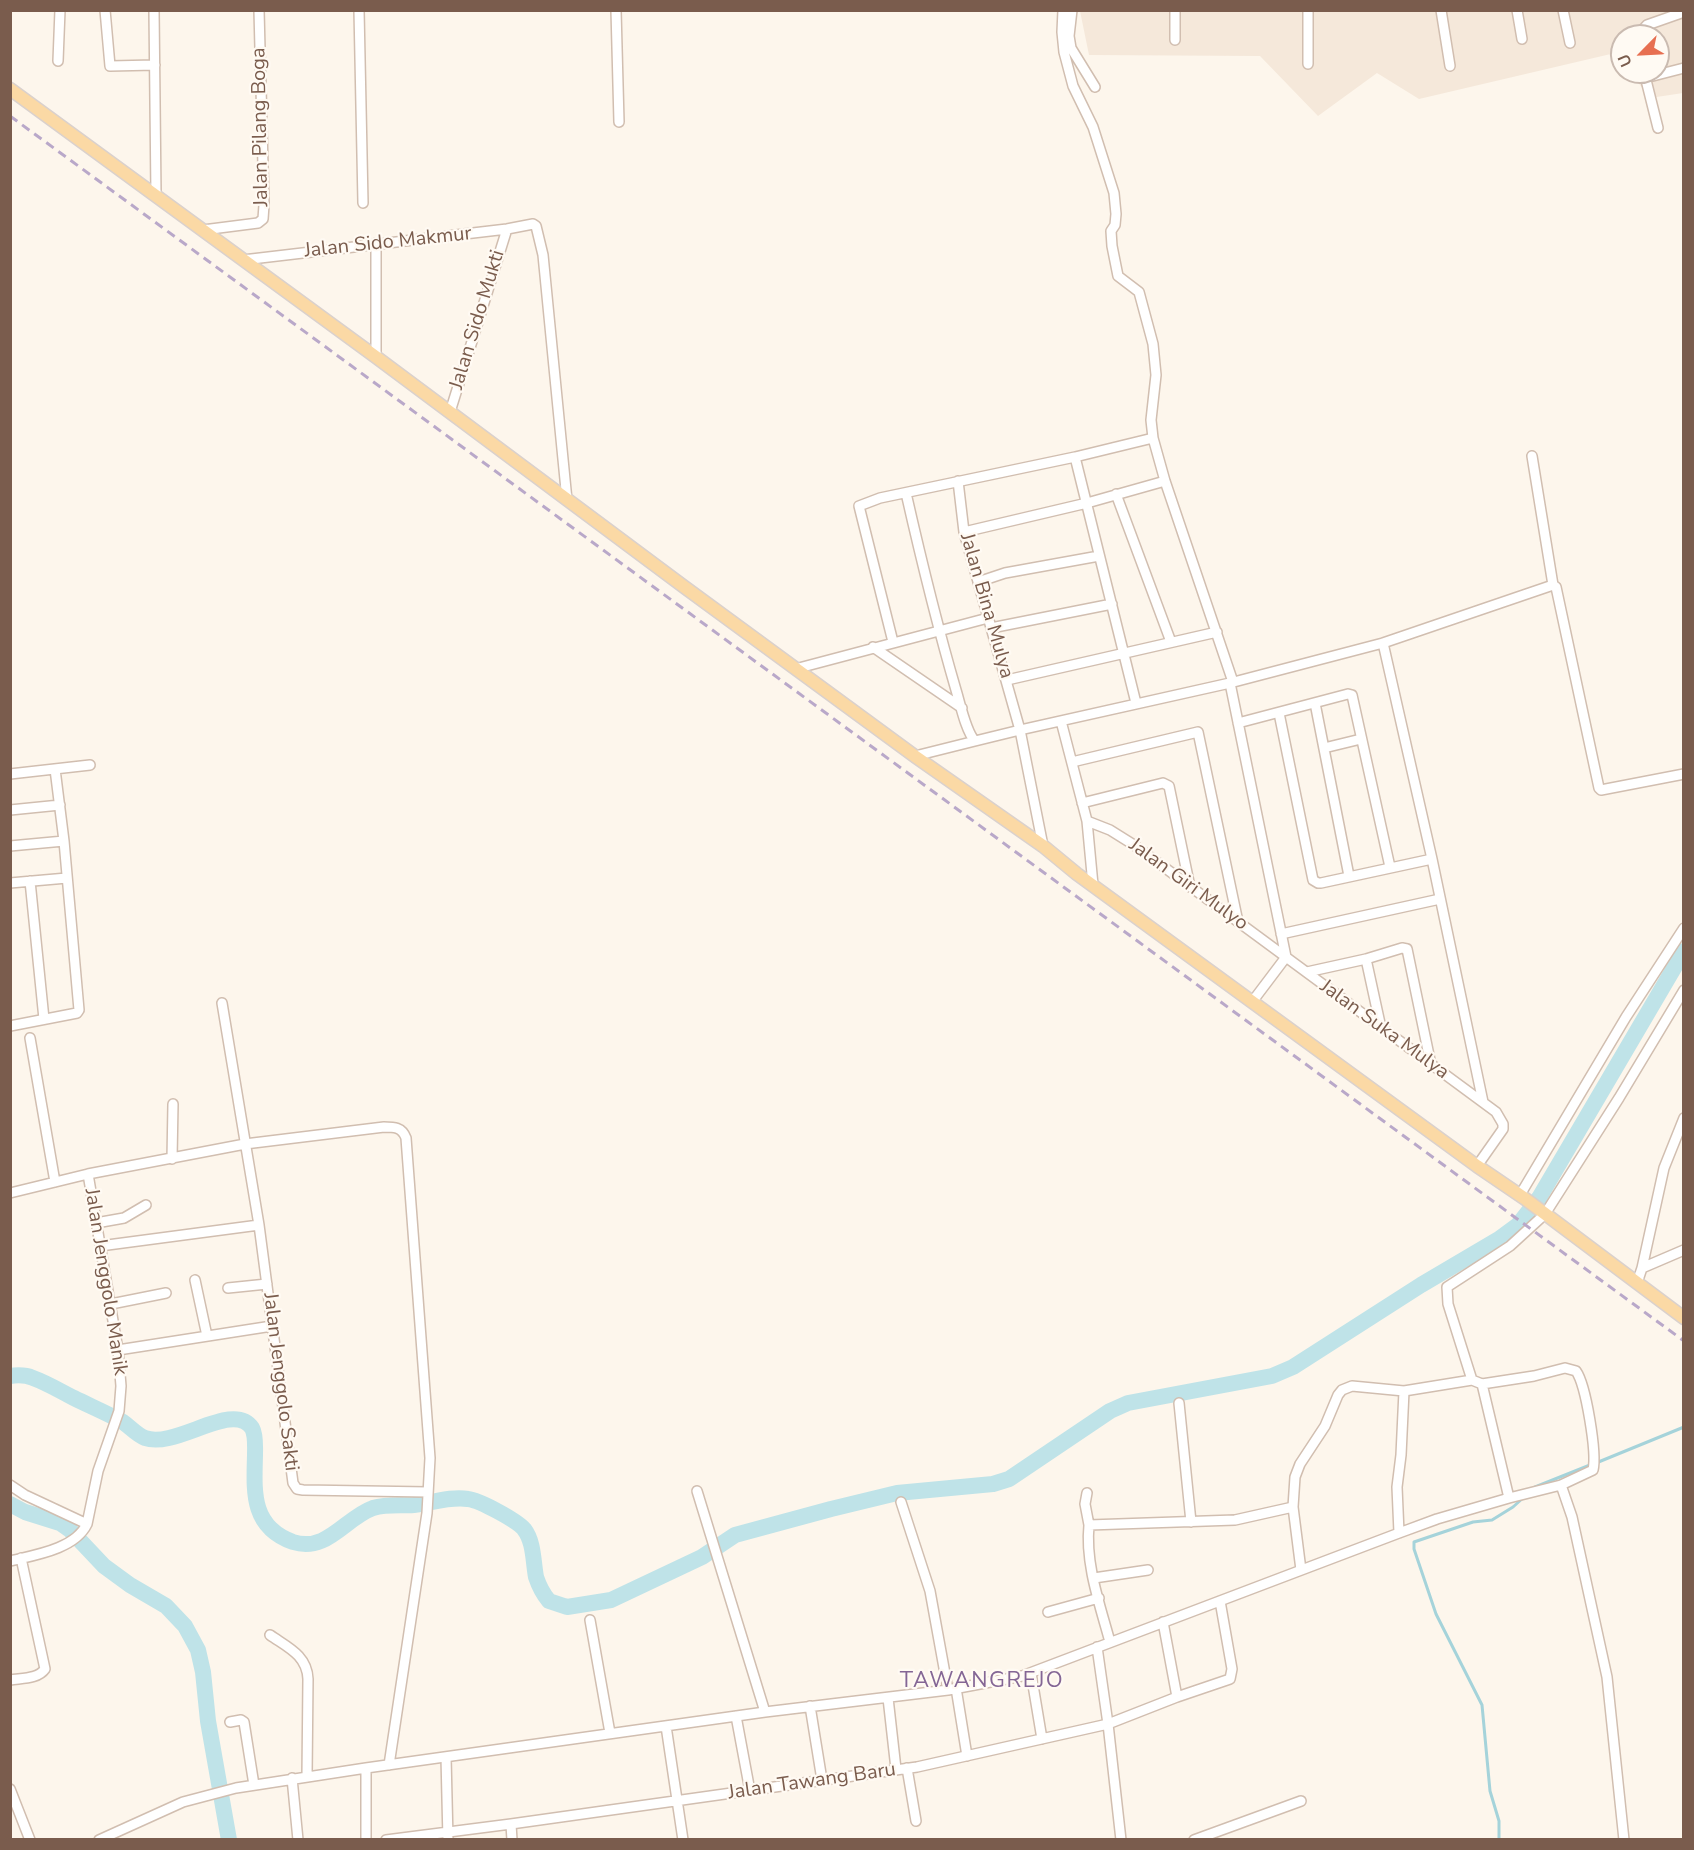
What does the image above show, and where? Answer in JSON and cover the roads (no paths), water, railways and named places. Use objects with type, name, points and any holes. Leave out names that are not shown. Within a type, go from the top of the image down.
[{"type":"main road","points":[[10,89],[376,357],[795,669],[1042,846],[1477,1166],[1522,1196],[1683,1318]]},
{"type":"street","points":[[58,61],[60,10]]},
{"type":"street","points":[[105,10],[110,66],[155,65]]},
{"type":"street","points":[[154,10],[156,195]]},
{"type":"street","name":"Jalan Pilang Boga","points":[[203,230],[258,223],[263,219],[259,10]]},
{"type":"street","points":[[359,10],[363,203]]},
{"type":"street","points":[[616,10],[619,122]]},
{"type":"street","points":[[1063,10],[1064,52],[1073,86],[1093,126],[1114,193],[1116,214],[1115,225],[1111,231],[1118,276],[1139,292],[1152,344],[1156,375],[1151,420],[1153,438],[1232,683],[1238,723],[1286,957],[1252,1002]]},
{"type":"street","points":[[1072,10],[1069,36],[1071,48],[1095,87]]},
{"type":"street","points":[[1174,40],[1175,10]]},
{"type":"street","points":[[1308,10],[1308,64]]},
{"type":"street","points":[[1441,10],[1450,66]]},
{"type":"street","points":[[1517,10],[1522,39]]},
{"type":"street","points":[[1563,10],[1570,43]]},
{"type":"street","points":[[1650,24],[1683,12]]},
{"type":"street","points":[[1647,84],[1658,129]]},
{"type":"street","name":"Jalan Sido Makmur","points":[[243,260],[533,224],[538,228],[543,255],[567,500]]},
{"type":"street","name":"Jalan Sido Mukti","points":[[450,412],[507,229]]},
{"type":"street","points":[[376,243],[376,357]]},
{"type":"street","points":[[893,642],[859,506],[880,498],[1075,457],[1153,438]]},
{"type":"street","points":[[1532,456],[1553,585],[1556,586],[1599,788],[1601,790],[1683,774]]},
{"type":"street","points":[[1075,457],[1136,703]]},
{"type":"street","name":"Jalan Bina Mulya","points":[[958,481],[964,532],[1020,730],[1042,846]]},
{"type":"street","points":[[964,532],[1087,503],[1165,481]]},
{"type":"street","points":[[906,493],[939,632],[962,708],[975,741]]},
{"type":"street","points":[[1116,494],[1171,642]]},
{"type":"street","points":[[978,582],[1005,573],[1099,556]]},
{"type":"street","points":[[915,756],[1136,703],[1232,683],[1383,643],[1553,585]]},
{"type":"street","points":[[795,669],[873,647],[939,632],[1112,604]]},
{"type":"street","points":[[1007,680],[1217,632]]},
{"type":"street","points":[[1383,643],[1432,859],[1483,1102],[1496,1112],[1503,1124],[1501,1132],[1477,1166]]},
{"type":"street","points":[[873,647],[962,708]]},
{"type":"street","points":[[1238,723],[1350,694],[1390,867]]},
{"type":"street","points":[[1315,703],[1349,876]]},
{"type":"street","points":[[1279,713],[1313,880],[1321,883],[1432,859]]},
{"type":"street","points":[[1061,721],[1087,821],[1093,885]]},
{"type":"street","points":[[1072,762],[1198,732],[1238,922]]},
{"type":"street","points":[[1324,748],[1361,739]]},
{"type":"street","points":[[10,774],[90,765]]},
{"type":"street","points":[[10,1026],[77,1013],[79,1010],[64,841],[55,769]]},
{"type":"street","points":[[1082,803],[1163,783],[1169,786],[1190,887]]},
{"type":"street","points":[[10,810],[60,805]]},
{"type":"street","name":"Jalan Giri Mulyo","points":[[1087,821],[1120,836],[1286,957]]},
{"type":"street","points":[[10,846],[64,841]]},
{"type":"street","points":[[10,883],[67,878]]},
{"type":"street","points":[[30,881],[44,1019]]},
{"type":"street","points":[[1281,934],[1440,899]]},
{"type":"street","points":[[1522,1196],[1626,1017],[1683,928]]},
{"type":"street","points":[[1307,972],[1366,959],[1402,948],[1407,949],[1431,1065]]},
{"type":"street","name":"Jalan Suka Mulya","points":[[1286,957],[1483,1102]]},
{"type":"street","points":[[1366,959],[1381,1028]]},
{"type":"street","points":[[1472,1380],[1448,1304],[1447,1287],[1510,1246],[1543,1212],[1613,1107],[1683,990]]},
{"type":"street","name":"Jalan Jenggolo Sakti","points":[[222,1003],[259,1225],[293,1483],[303,1490],[428,1494]]},
{"type":"street","points":[[30,1038],[55,1182]]},
{"type":"street","points":[[172,1104],[172,1159]]},
{"type":"street","points":[[1636,1284],[1642,1268],[1664,1168],[1683,1118]]},
{"type":"street","points":[[10,1193],[88,1174],[245,1144],[384,1126],[397,1127],[405,1135],[430,1458],[428,1513],[389,1764]]},
{"type":"street","points":[[1673,1148],[1683,1152]]},
{"type":"street","name":"Jalan Jenggolo Manik","points":[[85,1527],[98,1471],[114,1428],[121,1386],[111,1304],[88,1174]]},
{"type":"street","points":[[96,1223],[124,1218],[146,1205]]},
{"type":"street","points":[[100,1246],[259,1225]]},
{"type":"street","points":[[1642,1268],[1683,1250]]},
{"type":"street","points":[[195,1280],[207,1336]]},
{"type":"street","points":[[228,1288],[267,1284]]},
{"type":"street","points":[[111,1304],[166,1293]]},
{"type":"street","points":[[118,1350],[272,1326]]},
{"type":"street","points":[[99,1839],[200,1796],[292,1778],[765,1712],[952,1689],[1031,1673],[1437,1519],[1561,1485],[1593,1470],[1594,1463],[1583,1386],[1576,1371],[1565,1368],[1534,1376],[1482,1384],[1472,1380],[1404,1391],[1352,1386],[1342,1390],[1325,1426],[1298,1468],[1295,1477],[1293,1508],[1301,1570]]},
{"type":"street","points":[[1482,1384],[1509,1498]]},
{"type":"street","points":[[1399,1533],[1397,1487],[1404,1391]]},
{"type":"street","points":[[1179,1402],[1191,1522]]},
{"type":"street","points":[[10,1485],[85,1527],[67,1543],[10,1561]]},
{"type":"street","points":[[1561,1485],[1572,1517],[1607,1677],[1624,1839]]},
{"type":"street","points":[[697,1491],[765,1712]]},
{"type":"street","points":[[1087,1493],[1085,1504],[1089,1525],[1089,1554],[1110,1642]]},
{"type":"street","points":[[901,1502],[930,1591],[967,1756]]},
{"type":"street","points":[[1089,1525],[1236,1520],[1293,1508]]},
{"type":"street","points":[[10,1680],[36,1676],[42,1674],[45,1669],[21,1558]]},
{"type":"street","points":[[1094,1578],[1148,1570]]},
{"type":"street","points":[[1048,1612],[1099,1598]]},
{"type":"street","name":"Jalan Tawang Baru","points":[[386,1839],[448,1836],[511,1824],[907,1768],[1108,1724],[1177,1697],[1228,1681],[1232,1669],[1220,1601]]},
{"type":"street","points":[[590,1620],[610,1733]]},
{"type":"street","points":[[1163,1622],[1177,1697]]},
{"type":"street","points":[[270,1635],[298,1654],[305,1664],[308,1678],[307,1776]]},
{"type":"street","points":[[1097,1647],[1121,1839]]},
{"type":"street","points":[[1031,1673],[1042,1739]]},
{"type":"street","points":[[888,1698],[896,1769]]},
{"type":"street","points":[[810,1706],[822,1780]]},
{"type":"street","points":[[736,1716],[750,1791]]},
{"type":"street","points":[[230,1722],[241,1720],[244,1722],[254,1785]]},
{"type":"street","points":[[666,1726],[682,1839]]},
{"type":"street","points":[[447,1757],[448,1836]]},
{"type":"street","points":[[366,1768],[366,1839]]},
{"type":"street","points":[[907,1768],[916,1821]]},
{"type":"street","points":[[292,1778],[298,1839]]},
{"type":"street","points":[[10,1789],[30,1839]]},
{"type":"street","points":[[1194,1839],[1301,1801]]},
{"type":"street","points":[[511,1824],[512,1839]]},
{"type":"waterway","points":[[10,1376],[27,1376],[43,1382],[123,1422],[145,1438],[158,1440],[218,1422],[232,1419],[243,1421],[252,1428],[254,1434],[256,1495],[262,1518],[279,1535],[293,1542],[305,1544],[326,1539],[353,1519],[373,1508],[414,1505],[455,1498],[468,1499],[497,1511],[524,1529],[531,1546],[536,1577],[549,1601],[567,1607],[611,1600],[702,1557],[735,1535],[897,1493],[993,1484],[1009,1479],[1110,1411],[1128,1403],[1272,1376],[1293,1367],[1518,1225],[1539,1198],[1684,951]]},
{"type":"waterway","points":[[1596,1463],[1684,1427]]},
{"type":"waterway","points":[[1535,1487],[1590,1465]]},
{"type":"waterway","points":[[1499,1840],[1499,1821],[1490,1791],[1482,1705],[1436,1614],[1414,1549],[1414,1542],[1473,1522],[1492,1520],[1523,1498]]},
{"type":"waterway","points":[[10,1504],[25,1512],[60,1523],[70,1530],[104,1566],[130,1585],[166,1606],[185,1626],[198,1650],[203,1672],[208,1721],[229,1840]]},
{"type":"railway","points":[[10,116],[1684,1341]]},
{"type":"district","name":"TAWANGREJO","points":[[982,1682]]}]
